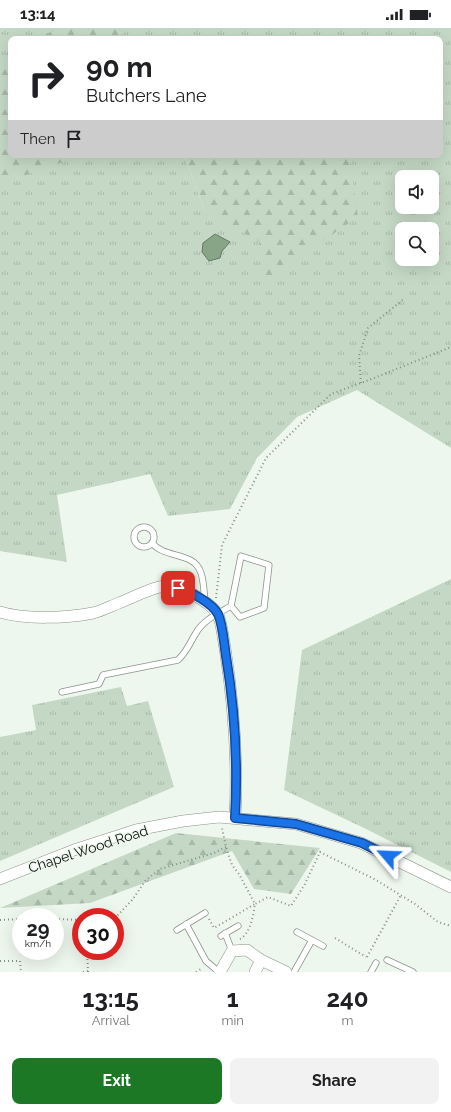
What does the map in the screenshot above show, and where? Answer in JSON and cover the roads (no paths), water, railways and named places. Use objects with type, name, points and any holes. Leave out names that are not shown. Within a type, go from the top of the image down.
[{"type":"street","points":[[0,612],[8,615],[49,618],[94,613],[168,585],[198,596],[212,609],[222,633],[231,682],[237,778],[235,818]]},
{"type":"street","name":"Chapel Wood Road","points":[[0,879],[74,850],[136,830],[183,821],[219,817],[296,824],[362,843],[451,887]]},
{"type":"street","points":[[220,972],[232,951],[247,950],[261,960],[286,972]]},
{"type":"street","points":[[255,972],[261,960]]},
{"type":"lane","points":[[62,692],[99,684],[104,675],[178,660],[186,652],[196,632],[203,624],[212,609],[201,574],[195,564],[190,559],[161,551],[152,543]]},
{"type":"lane","points":[[241,556],[268,565],[264,608],[240,617],[231,606],[241,556]]},
{"type":"lane","points":[[212,609],[231,606]]},
{"type":"lane","points":[[177,930],[205,912]]},
{"type":"lane","points":[[186,924],[206,961],[220,972]]},
{"type":"lane","points":[[232,951],[223,934],[238,926]]},
{"type":"lane","points":[[297,932],[323,946]]},
{"type":"lane","points":[[294,972],[312,940]]},
{"type":"lane","points":[[387,960],[401,969],[413,972]]},
{"type":"lane","points":[[371,972],[376,963]]}]
